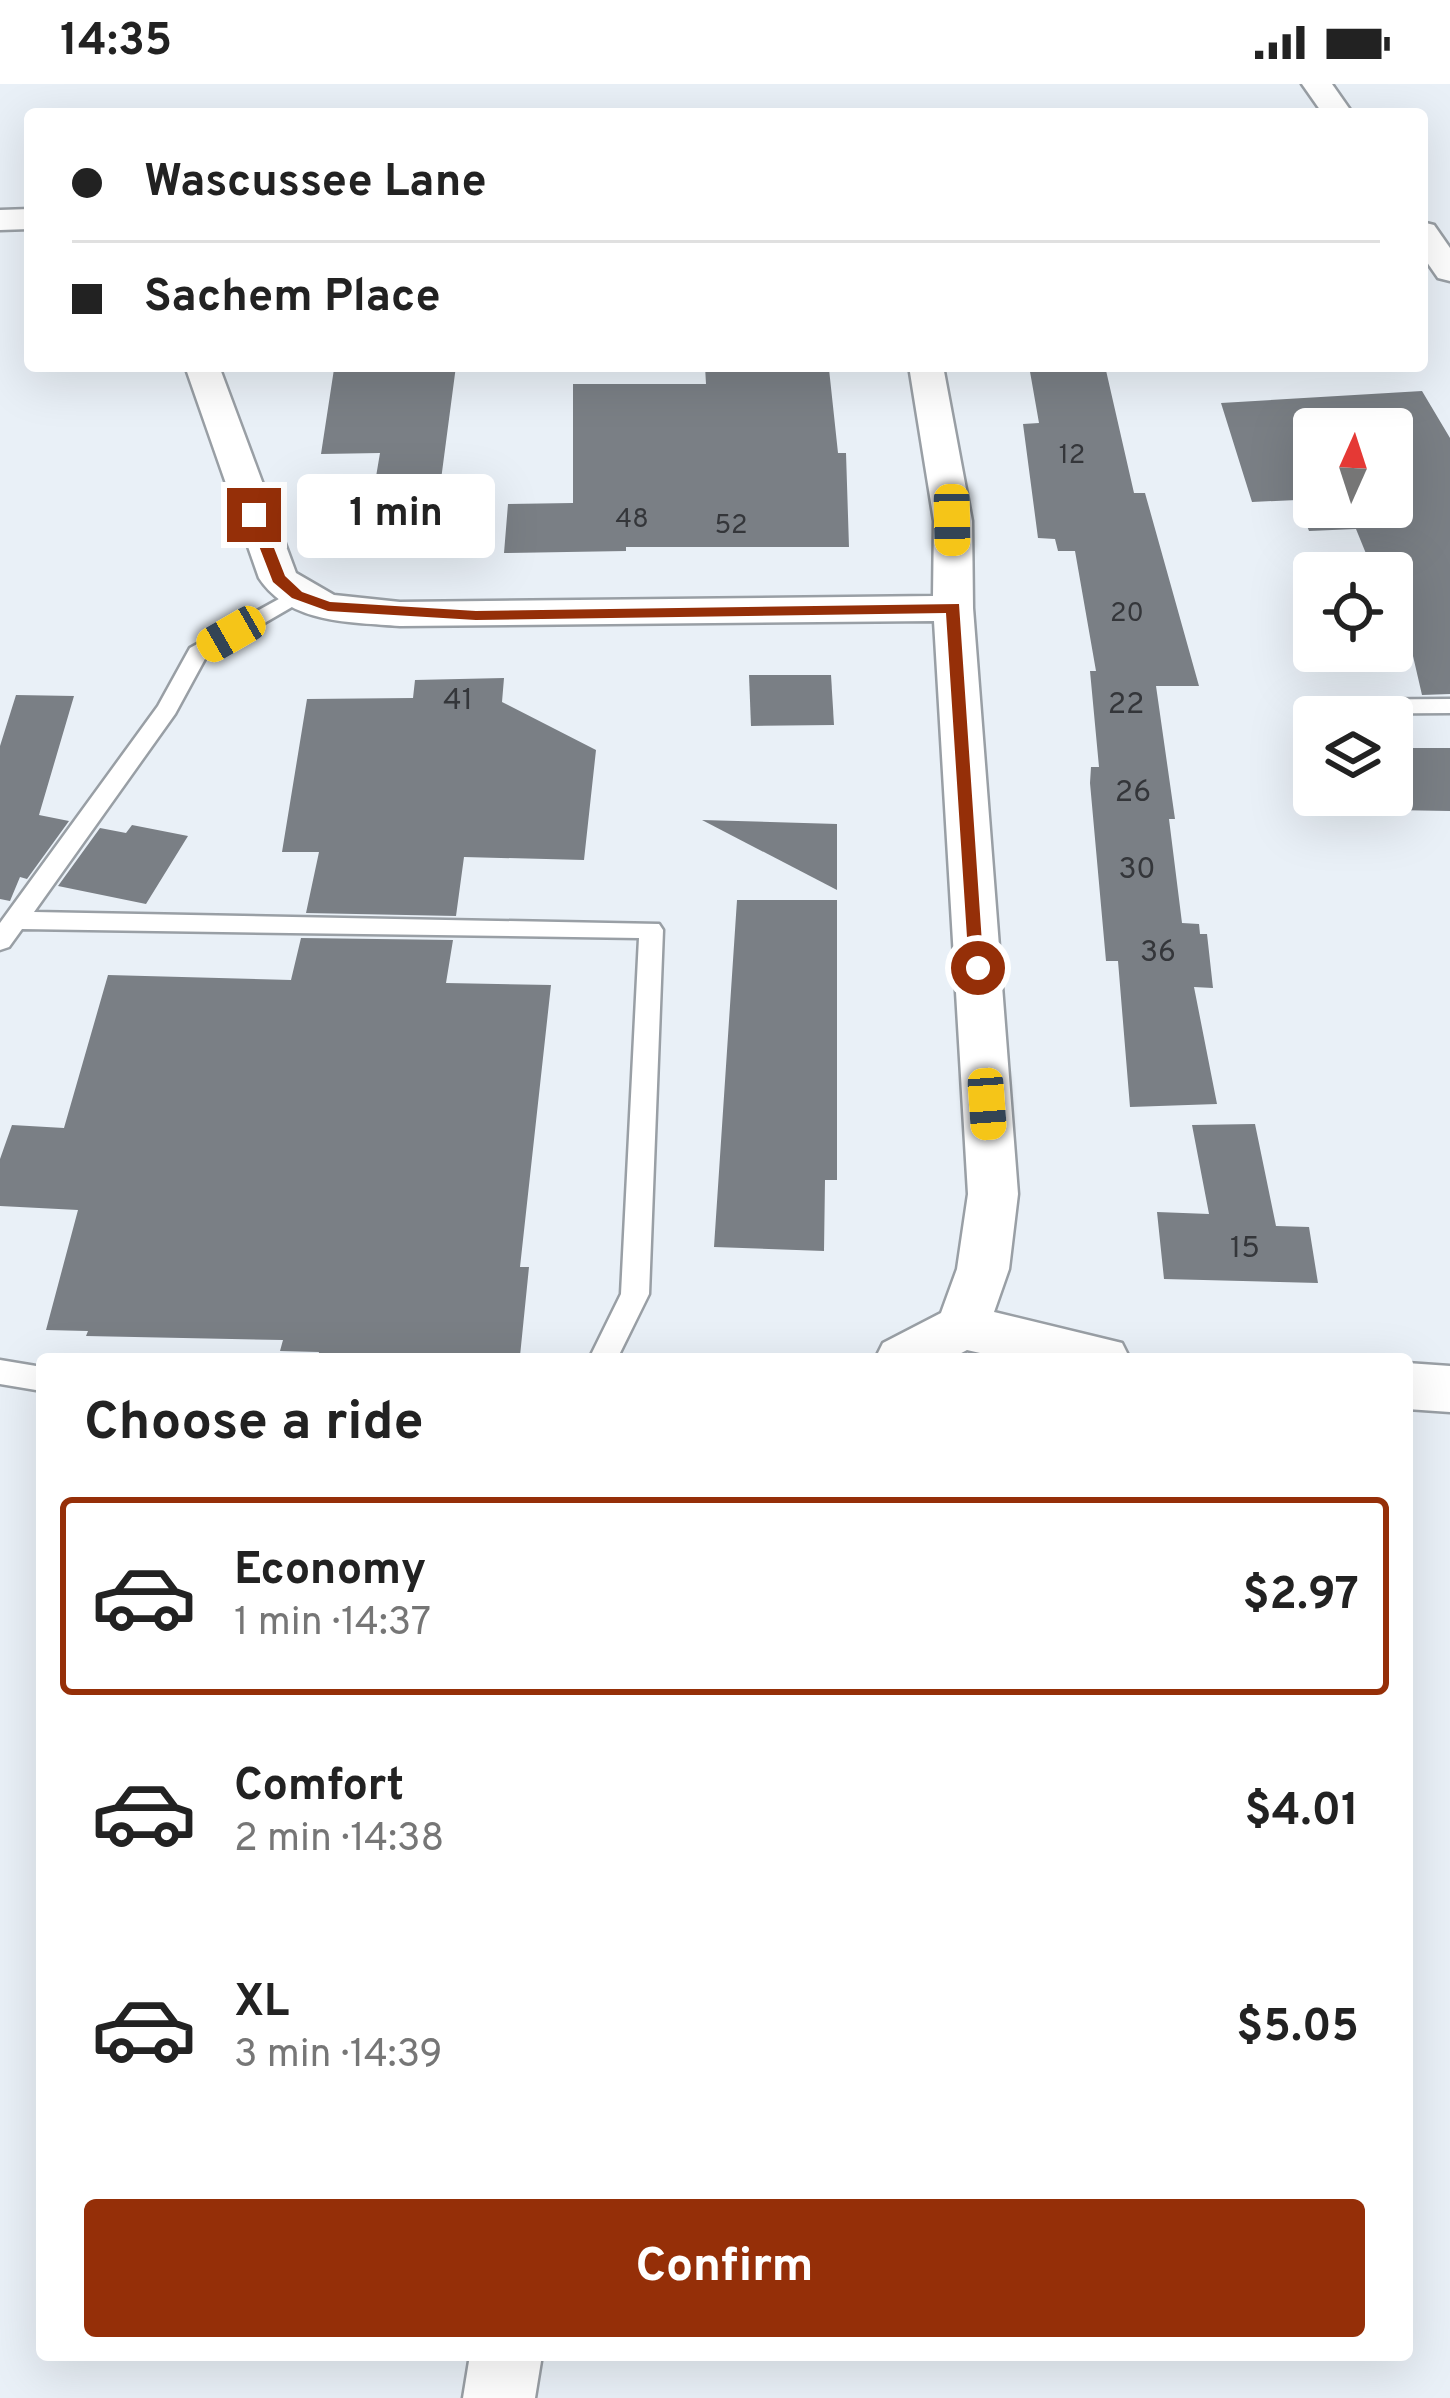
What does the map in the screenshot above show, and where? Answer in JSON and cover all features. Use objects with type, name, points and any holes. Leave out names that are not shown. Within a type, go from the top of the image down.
[{"type":"street","points":[[1428,240],[1450,271]]},
{"type":"street","points":[[204,372],[278,578],[297,595],[328,607],[476,616],[953,608]]},
{"type":"street","points":[[927,372],[952,520],[953,608],[993,1194],[982,1269],[962,1327]]},
{"type":"street","points":[[913,1353],[962,1327],[1077,1353]]},
{"type":"street","points":[[1413,1386],[1450,1389]]},
{"type":"street","points":[[499,2398],[505,2361]]},
{"type":"lane","points":[[8,930],[167,709],[198,653],[297,595]]},
{"type":"lane","points":[[1413,706],[1450,706]]},
{"type":"lane","points":[[8,930],[652,929],[635,1294],[606,1353]]},
{"type":"lane","points":[[0,1372],[36,1377]]},
{"type":"building","points":[[334,372],[455,372],[432,548],[364,548],[380,453],[321,454]]},
{"type":"building","points":[[705,372],[829,372],[838,453],[846,453],[849,547],[626,547],[626,551],[504,553],[508,504],[573,503],[573,384],[706,384]]},
{"type":"building","points":[[1030,372],[1106,372],[1134,493],[1145,493],[1199,686],[1156,686],[1175,819],[1169,819],[1182,923],[1199,924],[1200,934],[1207,934],[1213,988],[1194,987],[1217,1104],[1130,1107],[1118,961],[1106,961],[1090,783],[1091,767],[1099,767],[1090,671],[1096,671],[1075,551],[1058,551],[1055,539],[1038,538],[1023,424],[1039,423]]},
{"type":"building","points":[[1422,391],[1450,438],[1450,694],[1422,695],[1413,656],[1413,552],[1365,552],[1356,529],[1308,528],[1413,528],[1413,408],[1293,408],[1293,500],[1252,502],[1221,403]]},
{"type":"building","points":[[749,675],[831,675],[834,725],[751,726]]},
{"type":"building","points":[[504,678],[502,702],[596,750],[584,860],[464,857],[456,916],[306,913],[319,852],[282,852],[307,699],[413,698],[415,680]]},
{"type":"building","points":[[16,695],[74,696],[39,815],[69,821],[27,879],[20,877],[10,901],[0,899],[0,746]]},
{"type":"building","points":[[1413,748],[1450,748],[1450,811],[1413,810]]},
{"type":"building","points":[[702,820],[837,824],[837,890]]},
{"type":"building","points":[[132,825],[188,836],[146,904],[58,886],[100,828],[126,833]]},
{"type":"building","points":[[737,900],[837,900],[837,1180],[825,1180],[824,1251],[714,1247]]},
{"type":"building","points":[[301,938],[453,940],[446,983],[551,985],[520,1267],[529,1267],[520,1353],[319,1353],[280,1351],[283,1340],[86,1336],[88,1331],[46,1330],[78,1210],[0,1206],[0,1159],[12,1125],[64,1128],[108,975],[291,980]]},
{"type":"building","points":[[1255,1124],[1276,1226],[1309,1227],[1318,1283],[1164,1279],[1157,1212],[1209,1214],[1192,1125]]},
{"type":"route","points":[[254,515],[278,578],[297,595],[328,607],[476,616],[953,608],[978,968]]}]
